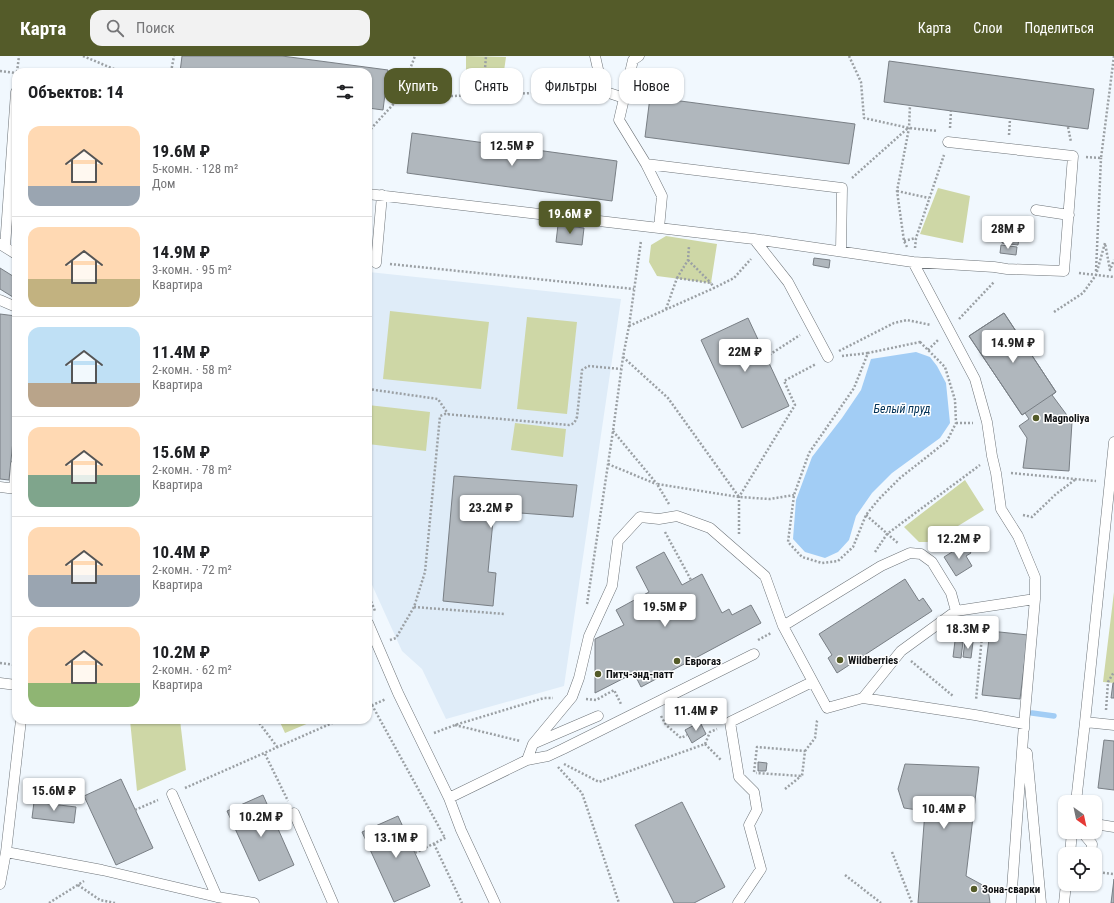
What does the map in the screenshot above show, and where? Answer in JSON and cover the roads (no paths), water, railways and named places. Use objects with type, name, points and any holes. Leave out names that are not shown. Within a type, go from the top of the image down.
[{"type":"lane","points":[[595,56],[603,91],[619,96]]},
{"type":"lane","points":[[631,68],[633,60],[638,56]]},
{"type":"lane","points":[[623,104],[619,120],[646,164],[662,196],[659,228]]},
{"type":"lane","points":[[12,136],[2,246],[12,252]]},
{"type":"lane","points":[[372,194],[754,239],[913,262],[1007,269],[1064,271],[1074,156],[949,138]]},
{"type":"lane","points":[[646,164],[842,188],[841,251]]},
{"type":"lane","points":[[376,263],[382,195]]},
{"type":"lane","points":[[1036,210],[1068,215]]},
{"type":"lane","points":[[754,239],[788,282],[828,357]]},
{"type":"lane","points":[[913,262],[975,379],[987,422],[1001,509],[1018,536],[1035,577],[1035,599],[1011,903]]},
{"type":"lane","points":[[0,300],[12,305]]},
{"type":"lane","points":[[1077,795],[1109,533],[1110,482],[1114,442]]},
{"type":"lane","points":[[0,487],[12,489]]},
{"type":"lane","points":[[527,760],[533,744],[572,697],[579,678],[589,636],[612,586],[618,540],[640,517],[659,519],[676,516],[710,528],[739,552],[764,576],[783,626],[827,708],[863,698],[1024,724]]},
{"type":"lane","points":[[783,626],[881,566],[910,553],[921,554],[932,562],[951,593],[956,611]]},
{"type":"lane","points":[[863,698],[900,652],[956,611],[1035,599]]},
{"type":"lane","points":[[372,632],[398,693],[448,798],[495,903]]},
{"type":"lane","points":[[448,798],[527,760],[548,756],[754,654]]},
{"type":"lane","points":[[738,903],[761,869],[749,825],[757,810],[754,792],[739,777],[730,722],[812,682]]},
{"type":"lane","points":[[0,683],[12,684]]},
{"type":"lane","points":[[533,744],[598,716]]},
{"type":"lane","points":[[1085,722],[1109,725]]},
{"type":"lane","points":[[0,884],[6,852],[21,724]]},
{"type":"lane","points":[[1024,724],[1041,903]]},
{"type":"lane","points":[[172,794],[217,897]]},
{"type":"lane","points":[[294,812],[333,903]]},
{"type":"lane","points":[[1102,825],[1114,827]]},
{"type":"lane","points":[[6,852],[102,870],[217,897],[254,903]]},
{"type":"lane","points":[[1064,903],[1065,891]]},
{"type":"water","name":"Белый пруд","points":[[916,352],[930,357],[937,366],[946,383],[950,423],[940,438],[892,473],[872,493],[856,516],[849,540],[838,552],[825,558],[805,552],[793,539],[796,500],[812,457],[861,390],[871,359]]},
{"type":"waterway","points":[[1032,713],[1054,716]]},
{"type":"place","name":"Magnoliya","points":[[1036,418]]},
{"type":"place","name":"Wildberries","points":[[840,660]]},
{"type":"place","name":"Еврогаз","points":[[677,661]]},
{"type":"place","name":"Питч-энд-патт","points":[[598,674]]},
{"type":"place","name":"Зона-сварки","points":[[974,889]]}]
